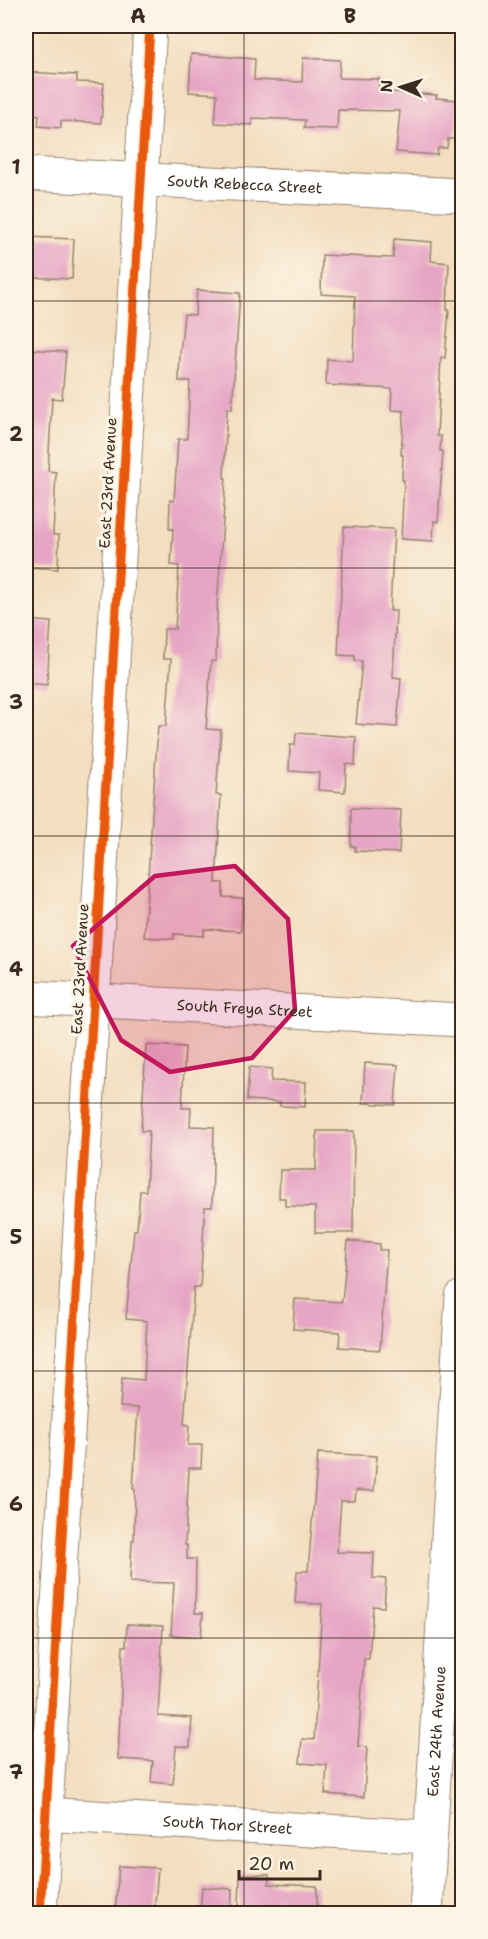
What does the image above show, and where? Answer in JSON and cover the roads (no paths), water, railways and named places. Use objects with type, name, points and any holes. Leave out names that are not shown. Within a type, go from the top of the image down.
[{"type":"street","name":"East 23rd Avenue","points":[[40,1914],[35,1814],[93,1001],[150,26]]},
{"type":"street","name":"South Rebecca Street","points":[[26,174],[462,195]]},
{"type":"street","name":"South Freya Street","points":[[26,997],[462,1020]]},
{"type":"street","name":"East 24th Avenue","points":[[426,1914],[462,1297]]},
{"type":"street","name":"South Thor Street","points":[[35,1814],[429,1837]]}]
